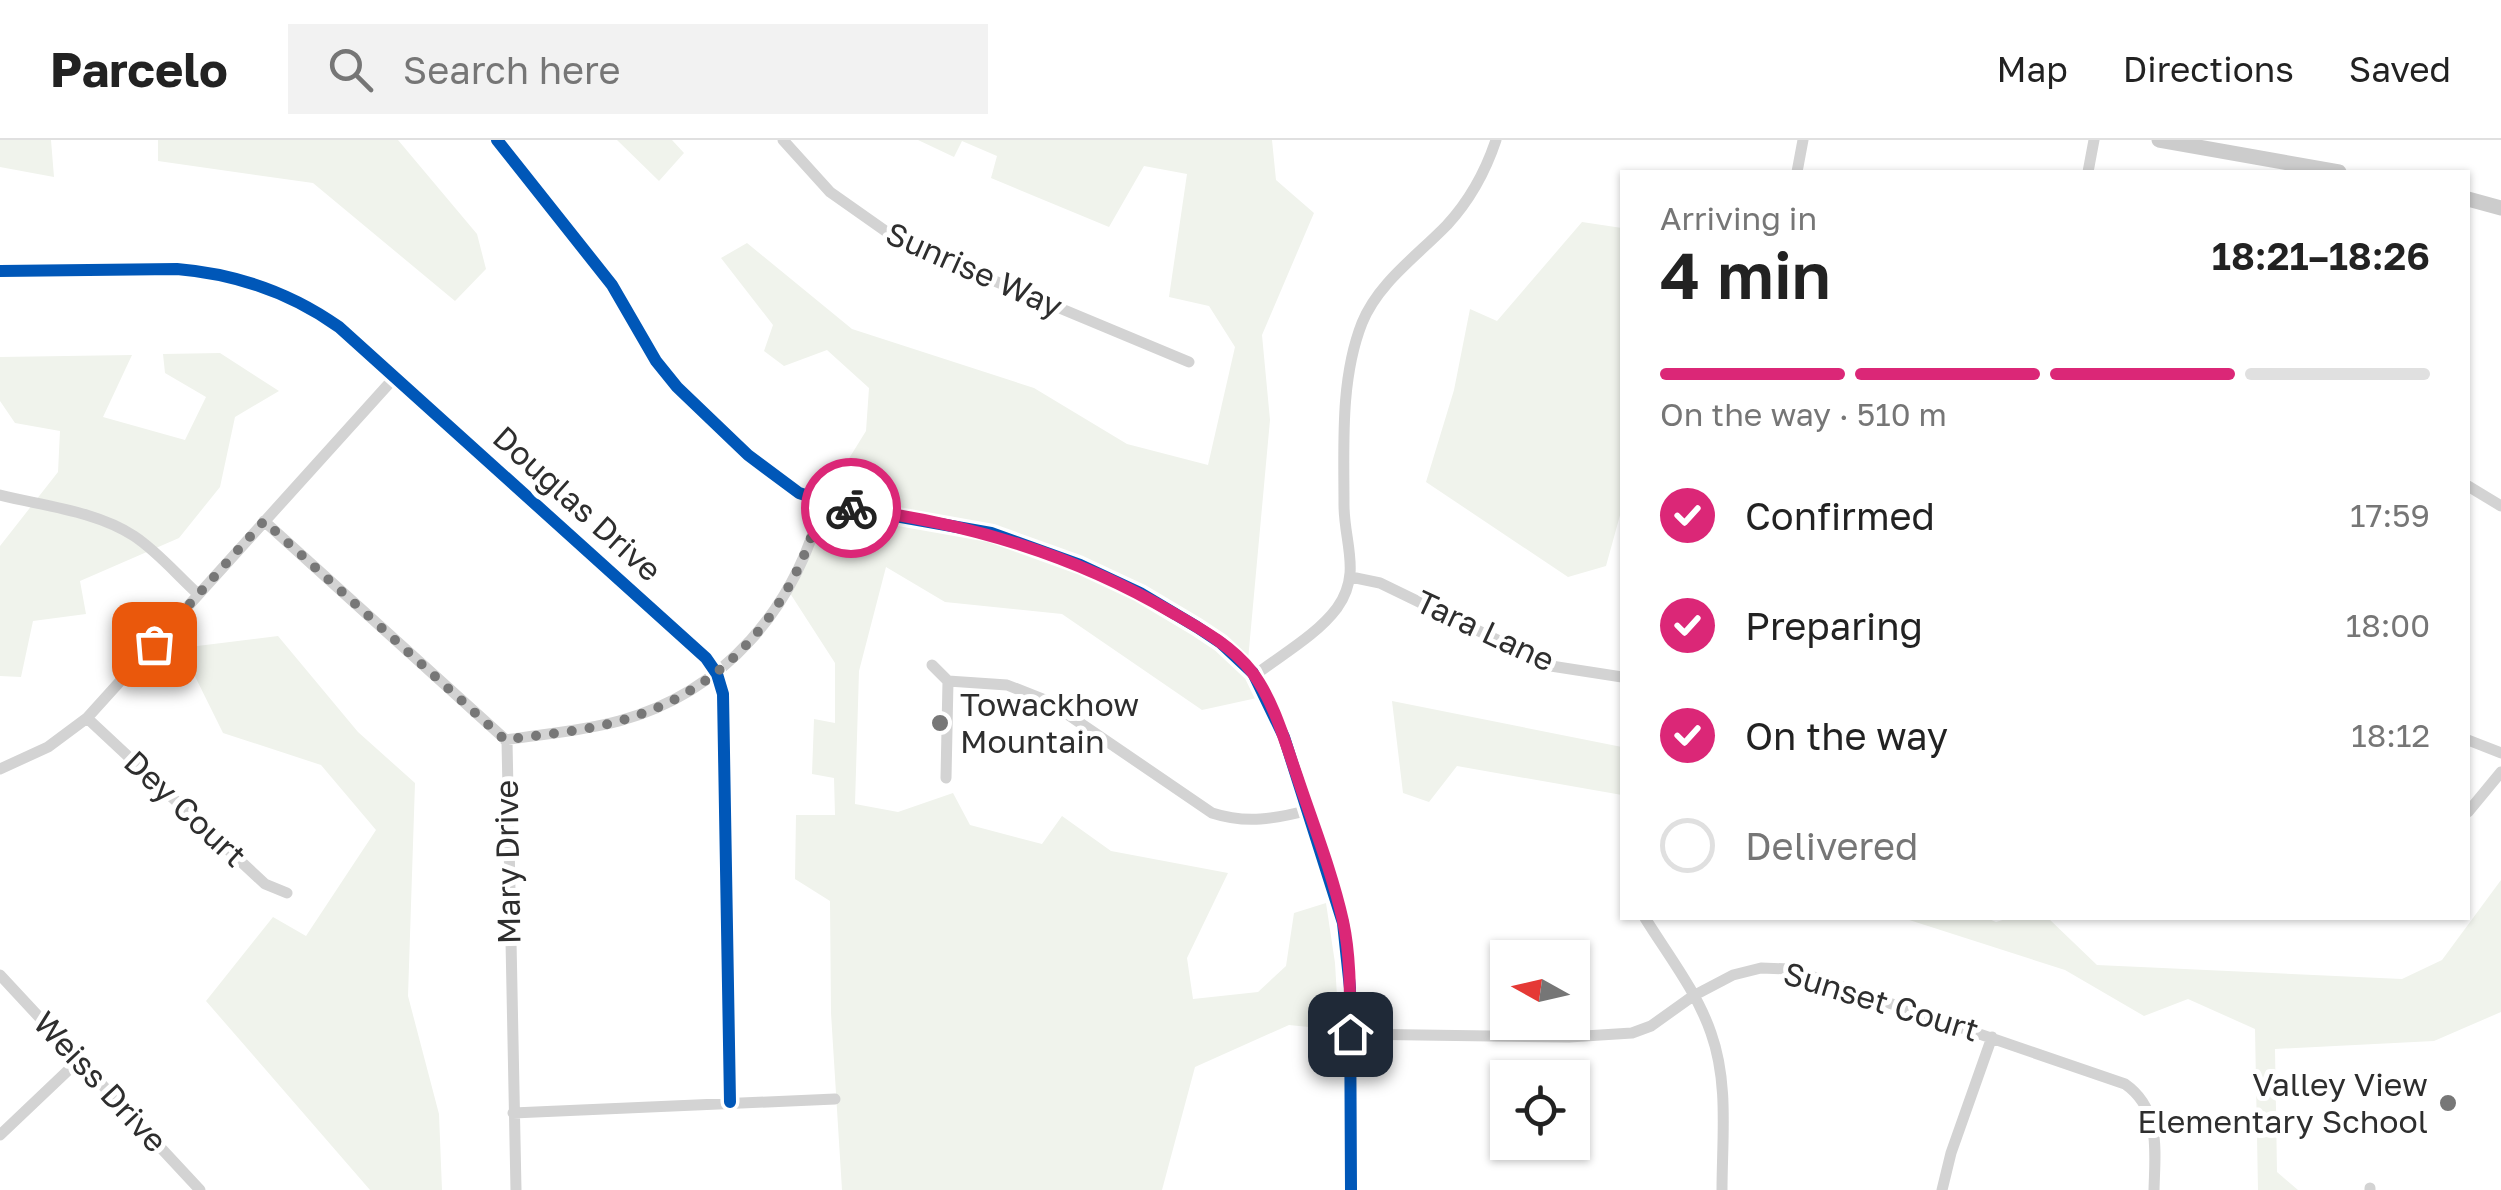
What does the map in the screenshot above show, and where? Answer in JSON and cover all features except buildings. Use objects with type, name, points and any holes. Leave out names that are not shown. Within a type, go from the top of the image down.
[{"type":"street","points":[[498,140],[612,284],[656,362],[677,387],[748,455],[799,493],[822,502],[973,529],[1080,565],[1140,593],[1197,627],[1221,643],[1254,676],[1284,737],[1343,923],[1349,970],[1351,1190]]},
{"type":"street","name":"Sunrise Way","points":[[784,140],[830,192],[901,242],[1190,362]]},
{"type":"street","points":[[1254,676],[1326,620],[1344,597],[1352,554],[1344,510],[1346,413],[1349,372],[1360,330],[1380,291],[1468,200],[1486,169],[1496,140]]},
{"type":"street","points":[[1797,170],[1803,140]]},
{"type":"street","points":[[2088,170],[2094,140]]},
{"type":"street","points":[[2159,140],[2328,170]]},
{"type":"street","points":[[2470,200],[2501,208]]},
{"type":"street","name":"Douglas Drive","points":[[0,271],[177,268],[228,276],[311,309],[340,328],[395,377],[706,658],[718,674]]},
{"type":"street","points":[[0,769],[48,747],[87,718],[395,377]]},
{"type":"street","points":[[2470,487],[2501,506]]},
{"type":"street","points":[[0,495],[85,515],[120,528],[144,543],[198,594]]},
{"type":"street","points":[[505,740],[622,720],[698,688],[718,674],[764,625],[798,574],[822,502]]},
{"type":"street","name":"Mary Drive","points":[[264,521],[505,740],[516,1190]]},
{"type":"street","name":"Tara Lane","points":[[1350,577],[1380,583],[1551,666],[1620,677]]},
{"type":"street","points":[[932,666],[948,681],[1007,685],[1048,701],[1212,813],[1240,820],[1262,820],[1309,810]]},
{"type":"street","points":[[718,674],[723,694],[730,1102]]},
{"type":"street","points":[[946,778],[948,681]]},
{"type":"street","name":"Dey Court","points":[[87,718],[266,884],[287,893]]},
{"type":"street","points":[[2470,741],[2501,753]]},
{"type":"street","points":[[2470,810],[2501,772]]},
{"type":"street","points":[[1646,920],[1693,996],[1712,1036],[1722,1081],[1722,1190]]},
{"type":"street","name":"Sunset Court","points":[[1350,1034],[1569,1037],[1632,1033],[1651,1026],[1693,996],[1747,970],[1790,968],[2125,1084],[2146,1104],[2153,1125],[2154,1190]]},
{"type":"street","name":"Weiss Drive","points":[[0,974],[200,1190]]},
{"type":"street","points":[[1942,1190],[1992,1037]]},
{"type":"street","points":[[0,1136],[79,1060]]},
{"type":"street","points":[[513,1113],[835,1098]]},
{"type":"shaded area","points":[[0,140],[51,140],[54,177],[0,167]]},
{"type":"shaded area","points":[[158,140],[398,140],[477,234],[486,269],[455,301],[313,183],[158,161]]},
{"type":"shaded area","points":[[617,140],[672,140],[684,153],[659,181]]},
{"type":"shaded area","points":[[918,140],[1272,140],[1276,180],[1314,213],[1262,335],[1270,420],[1248,660],[1266,696],[1202,710],[1062,614],[945,602],[886,567],[859,671],[855,804],[898,812],[953,793],[970,825],[1042,844],[1062,816],[1111,851],[1228,873],[1187,958],[1193,999],[1258,992],[1286,966],[1294,913],[1326,903],[1339,1030],[1289,1025],[1195,1067],[1162,1190],[842,1190],[831,1013],[830,901],[795,879],[796,815],[835,815],[834,778],[812,774],[814,719],[835,723],[835,663],[786,587],[822,502],[866,431],[869,388],[827,350],[784,366],[764,351],[773,325],[721,258],[747,243],[852,329],[1034,388],[1127,444],[1208,465],[1235,347],[1209,306],[1169,297],[1187,174],[1144,166],[1109,227],[991,178],[997,156],[962,141],[954,157]]},
{"type":"shaded area","points":[[1582,222],[1620,228],[1620,515],[1606,566],[1568,577],[1426,482],[1454,390],[1470,309],[1497,321]]},
{"type":"shaded area","points":[[220,353],[279,391],[235,417],[220,487],[179,538],[80,581],[86,614],[33,621],[21,677],[0,676],[0,546],[58,472],[60,431],[15,423],[0,401],[0,357],[132,355],[103,417],[185,440],[206,397],[165,373],[163,354]]},
{"type":"shaded area","points":[[278,636],[358,732],[415,783],[408,996],[439,1114],[442,1190],[370,1190],[206,1001],[273,917],[306,936],[376,830],[321,765],[223,733],[181,648]]},
{"type":"shaded area","points":[[1392,701],[1620,747],[1620,795],[1457,766],[1429,802],[1403,793]]},
{"type":"shaded area","points":[[2501,880],[2501,1012],[2434,1041],[2275,1049],[2277,1172],[2298,1190],[2258,1190],[2255,1029],[2188,999],[2144,1016],[2065,970],[1909,920],[2050,920],[2097,965],[2402,979],[2442,960]]},
{"type":"cycle path","points":[[497,140],[612,285],[656,361],[677,387],[748,455],[799,493],[839,506],[991,533],[1080,565],[1140,593],[1197,627],[1253,673],[1284,737],[1343,923],[1350,988],[1351,1190]]},
{"type":"cycle path","points":[[0,271],[177,269],[221,275],[302,304],[339,327],[706,658],[717,674],[723,694],[730,1102]]},
{"type":"way so far","points":[[154,644],[264,521],[505,740],[594,727],[657,707],[718,674],[784,598],[814,534],[822,502],[851,508]]},
{"type":"place","name":"Towackhow Mountain","points":[[940,723]]},
{"type":"place","name":"Valley View Elementary School","points":[[2448,1103]]},
{"type":"route","points":[[851,508],[955,525],[1080,565],[1140,593],[1197,627],[1238,658],[1254,676],[1284,737],[1336,897],[1348,952],[1350,1034]]}]
